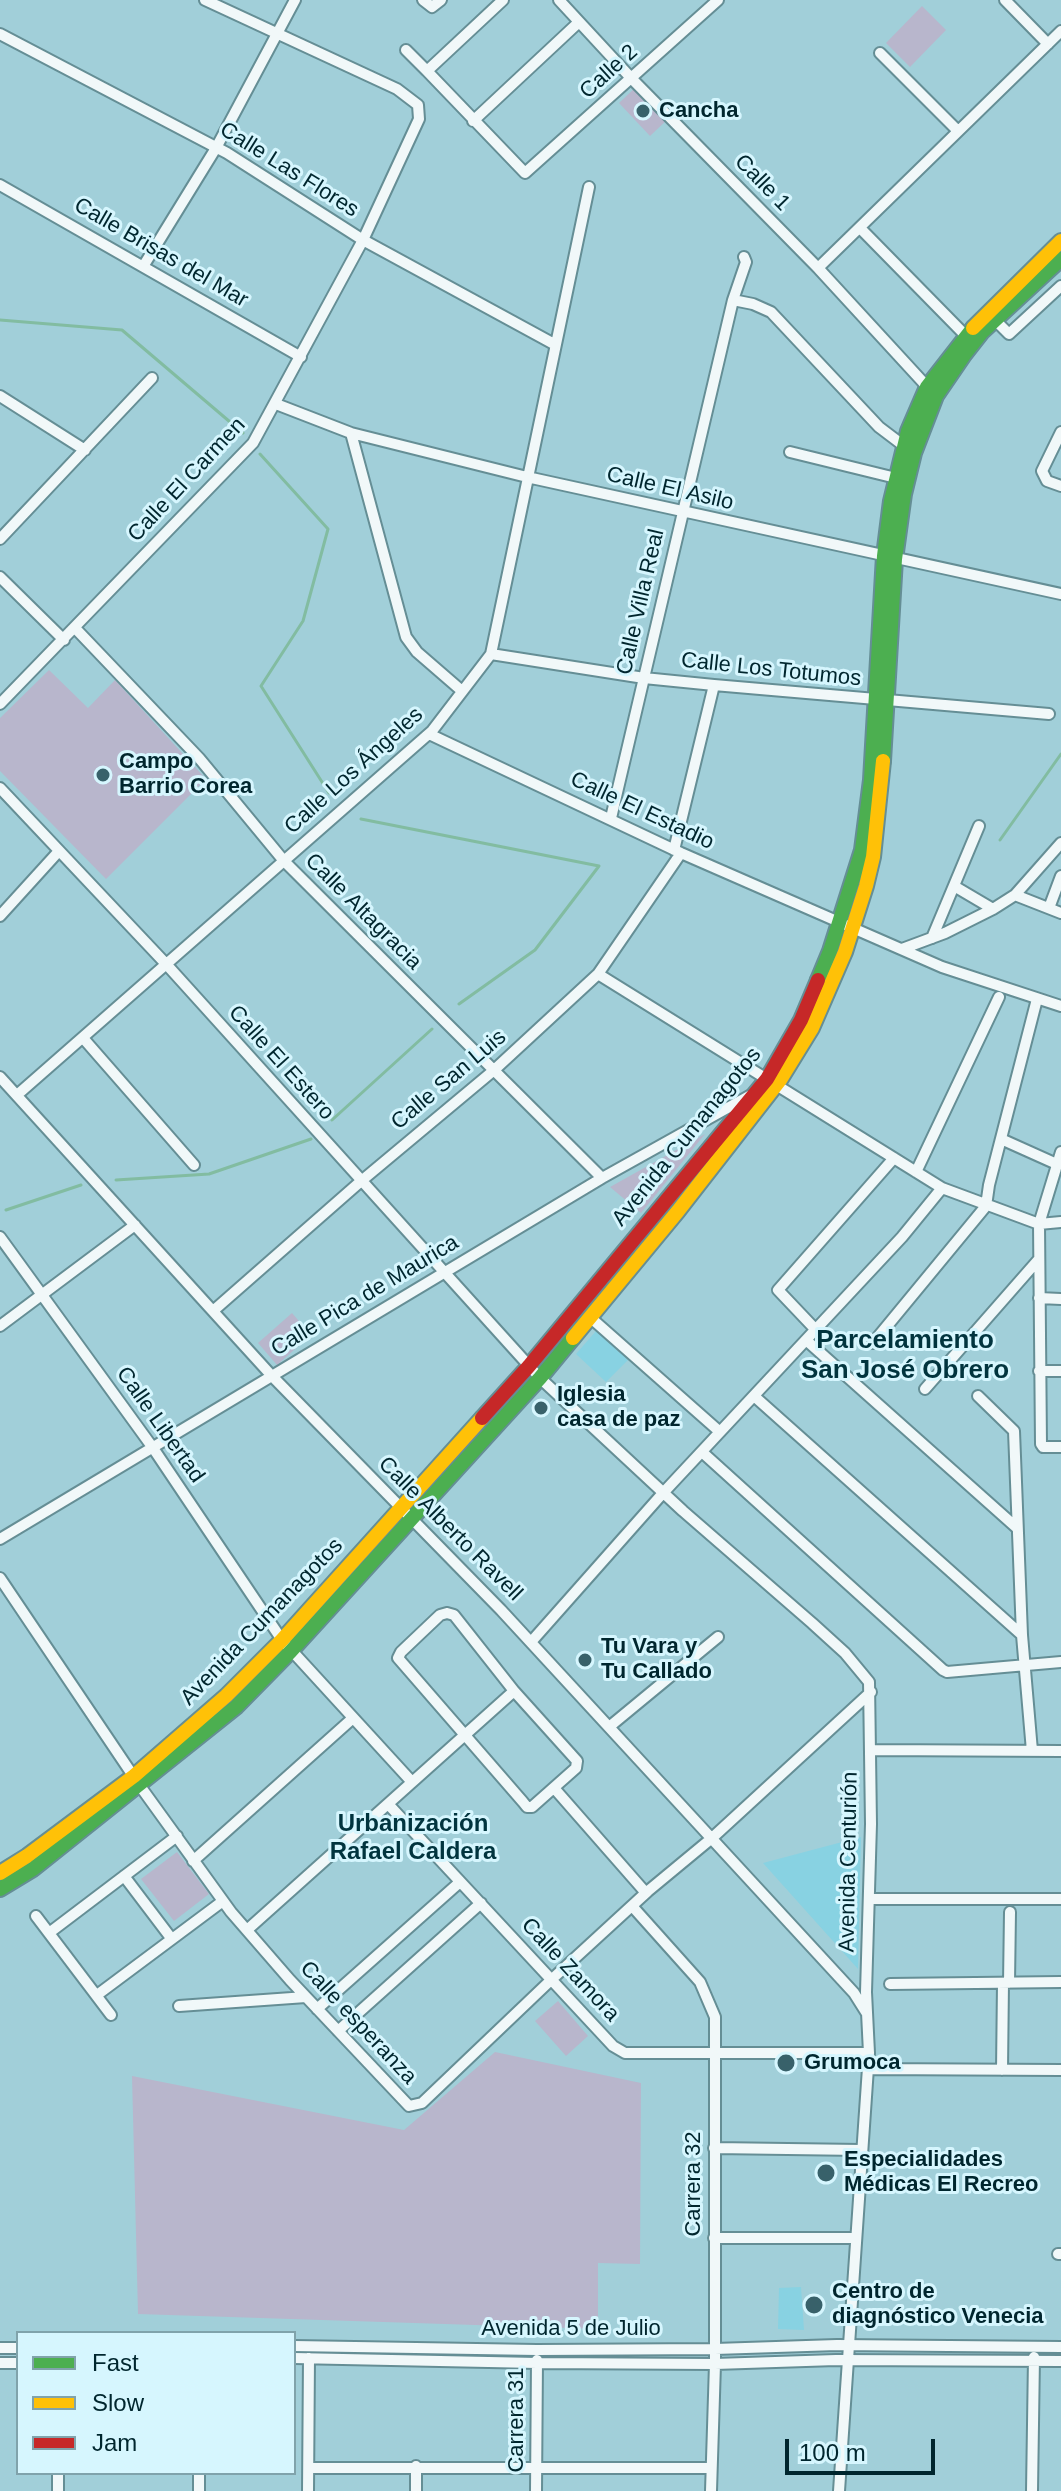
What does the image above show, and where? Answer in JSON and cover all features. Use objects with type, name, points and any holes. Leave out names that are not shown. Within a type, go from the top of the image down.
[{"type":"street","points":[[205,0],[277,33]]},
{"type":"street","points":[[144,265],[216,148],[295,0]]},
{"type":"street","points":[[423,0],[438,3]]},
{"type":"street","points":[[427,71],[503,0]]},
{"type":"street","name":"Calle 1","points":[[559,0],[632,79],[818,268],[932,392]]},
{"type":"street","name":"Calle 2","points":[[473,121],[523,172],[527,172],[718,0]]},
{"type":"street","points":[[1005,0],[1048,44]]},
{"type":"street","points":[[406,50],[473,121],[579,22]]},
{"type":"street","points":[[818,268],[1061,31]]},
{"type":"street","name":"Calle El Carmen","points":[[0,704],[253,443],[363,240],[419,119],[418,105],[397,89],[277,33]]},
{"type":"street","name":"Calle Las Flores","points":[[0,34],[216,148],[363,240],[554,344]]},
{"type":"street","points":[[880,53],[958,131]]},
{"type":"street","name":"Calle Brisas del Mar","points":[[0,185],[301,357]]},
{"type":"street","name":"Calle Los Ángeles","points":[[17,1095],[429,734],[491,654],[589,187]]},
{"type":"street","points":[[860,228],[970,340]]},
{"type":"street","name":"Avenida Cumanagotos","points":[[0,1889],[33,1869],[137,1781],[226,1696],[286,1645],[535,1372],[591,1318],[771,1082],[846,925],[862,850],[881,701],[896,478],[932,392],[986,313],[1061,241]]},
{"type":"street","name":"Calle Villa Real","points":[[611,818],[733,300],[746,262],[744,257]]},
{"type":"street","name":"Avenida Cumanagotos","points":[[970,340],[1061,259]]},
{"type":"street","points":[[995,320],[1009,334],[1061,286]]},
{"type":"street","points":[[733,300],[771,312],[879,427],[908,450]]},
{"type":"street","points":[[0,539],[152,378]]},
{"type":"street","points":[[0,396],[85,450]]},
{"type":"street","name":"Calle El Asilo","points":[[276,404],[351,433],[527,477],[1061,594]]},
{"type":"street","points":[[1061,432],[1042,471],[1047,481],[1061,486]]},
{"type":"street","points":[[351,433],[406,637],[417,652],[462,691]]},
{"type":"street","name":"Avenida Cumanagotos","points":[[889,558],[904,494],[908,450]]},
{"type":"street","points":[[790,452],[896,478]]},
{"type":"street","points":[[0,577],[64,640]]},
{"type":"street","name":"Calle Altagracia","points":[[75,628],[199,758],[284,861],[602,1178]]},
{"type":"street","name":"Calle Los Totumos","points":[[491,654],[644,678],[1049,714]]},
{"type":"street","name":"Calle San Luis","points":[[213,1311],[493,1071],[598,974],[678,851],[714,685]]},
{"type":"street","name":"Calle El Estadio","points":[[429,734],[678,851],[846,925]]},
{"type":"street","name":"Calle El Estero","points":[[0,788],[167,965],[535,1372]]},
{"type":"street","points":[[932,938],[979,826]]},
{"type":"street","points":[[902,949],[993,909],[1015,895],[1061,843]]},
{"type":"street","points":[[0,916],[59,851]]},
{"type":"street","points":[[1049,908],[1061,876]]},
{"type":"street","points":[[954,886],[993,909]]},
{"type":"street","points":[[1015,895],[1061,913]]},
{"type":"street","points":[[846,925],[942,967],[1061,1006]]},
{"type":"street","points":[[598,974],[942,1188],[1039,1224],[1061,1222]]},
{"type":"street","points":[[916,1172],[999,997]]},
{"type":"street","points":[[873,1343],[986,1206],[1037,999]]},
{"type":"street","points":[[83,1038],[194,1165]]},
{"type":"street","name":"Calle Alberto Ravell","points":[[0,1077],[271,1375],[531,1642],[854,1993],[867,2014]]},
{"type":"street","name":"Avenida Cumanagotos","points":[[535,1372],[755,1093],[771,1082]]},
{"type":"street","name":"Calle Pica de Maurica","points":[[0,1539],[602,1178],[755,1093]]},
{"type":"street","points":[[1001,1139],[1058,1165]]},
{"type":"street","points":[[1061,1152],[1039,1224],[1041,1446],[1061,1447]]},
{"type":"street","points":[[816,1330],[778,1290],[894,1158]]},
{"type":"street","points":[[531,1642],[663,1493],[902,1237],[942,1188]]},
{"type":"street","points":[[0,1326],[135,1225]]},
{"type":"street","name":"Calle Libertad","points":[[0,1237],[153,1448],[286,1645],[412,1782]]},
{"type":"street","points":[[925,1389],[1039,1259]]},
{"type":"street","points":[[1039,1298],[1061,1299]]},
{"type":"street","points":[[591,1318],[720,1432]]},
{"type":"street","points":[[806,1340],[1017,1528]]},
{"type":"street","points":[[1039,1371],[1061,1371]]},
{"type":"street","points":[[535,1372],[663,1493],[845,1653],[864,1674],[871,1692]]},
{"type":"street","points":[[754,1396],[1022,1635]]},
{"type":"street","points":[[978,1396],[1014,1431],[1022,1635],[1032,1751]]},
{"type":"street","points":[[702,1452],[943,1670],[1061,1662]]},
{"type":"street","name":"Calle esperanza","points":[[0,1578],[137,1781],[223,1901],[306,1997],[409,2106],[422,2103],[646,1893],[712,1838],[871,1692]]},
{"type":"street","points":[[447,1613],[454,1615],[514,1691],[577,1761],[576,1768],[532,1807],[527,1807],[398,1658],[440,1615],[447,1613]]},
{"type":"street","points":[[609,1727],[718,1637]]},
{"type":"street","points":[[247,1930],[514,1691]]},
{"type":"street","name":"Avenida Centurión","points":[[839,2491],[869,2053],[871,1692]]},
{"type":"street","points":[[193,1861],[353,1718]]},
{"type":"street","points":[[871,1750],[1061,1751]]},
{"type":"street","name":"Avenida Cumanagotos","points":[[0,1873],[137,1781]]},
{"type":"street","points":[[554,1788],[646,1893]]},
{"type":"street","name":"Calle Zamora","points":[[388,1804],[613,2046],[625,2053],[869,2053]]},
{"type":"street","points":[[49,1933],[177,1836]]},
{"type":"street","points":[[124,1876],[171,1938]]},
{"type":"street","points":[[317,2009],[460,1882]]},
{"type":"street","points":[[869,1899],[1061,1899]]},
{"type":"street","points":[[97,1995],[223,1901]]},
{"type":"street","points":[[338,2031],[481,1903]]},
{"type":"street","name":"Carrera 32","points":[[632,1906],[700,1982],[715,2017],[715,2364],[711,2491]]},
{"type":"street","points":[[1002,2070],[1010,1912]]},
{"type":"street","points":[[36,1916],[111,2015]]},
{"type":"street","points":[[890,1984],[1061,1982]]},
{"type":"street","points":[[179,2006],[306,1997]]},
{"type":"street","points":[[868,2069],[1061,2070]]},
{"type":"street","points":[[714,2148],[861,2150]]},
{"type":"street","points":[[714,2238],[855,2238]]},
{"type":"street","name":"Avenida 5 de Julio","points":[[296,2346],[537,2350],[848,2345],[1061,2347]]},
{"type":"street","points":[[368,2347],[369,2360]]},
{"type":"street","points":[[1032,2491],[1034,2347]]},
{"type":"street","name":"Carrera 31","points":[[536,2491],[537,2350]]},
{"type":"street","name":"Avenida 5 de Julio","points":[[296,2358],[715,2364],[848,2360],[1061,2361]]},
{"type":"street","points":[[308,2491],[309,2358]]},
{"type":"street","points":[[416,2466],[416,2491]]},
{"type":"street","points":[[309,2468],[711,2468]]},
{"type":"shaded area","points":[[922,6],[946,30],[910,67],[886,43]]},
{"type":"shaded area","name":"Cancha","points":[[637,86],[668,119],[650,136],[619,103]]},
{"type":"shaded area","name":"Campo Barrio Corea","points":[[49,670],[88,708],[115,680],[206,779],[106,879],[0,771],[0,718]]},
{"type":"shaded area","points":[[705,1134],[641,1213],[610,1187]]},
{"type":"shaded area","points":[[292,1313],[311,1335],[277,1365],[258,1343]]},
{"type":"shaded area","points":[[596,1331],[628,1360],[606,1382],[576,1354]]},
{"type":"shaded area","points":[[861,1837],[858,1969],[763,1863]]},
{"type":"shaded area","points":[[177,1852],[209,1894],[174,1921],[141,1879]]},
{"type":"shaded area","points":[[558,2001],[588,2036],[566,2056],[535,2021]]},
{"type":"shaded area","points":[[495,2052],[641,2083],[640,2264],[598,2263],[598,2329],[138,2314],[132,2076],[404,2130]]},
{"type":"shaded area","points":[[801,2287],[804,2330],[778,2329],[779,2288]]},
{"type":"waterway","points":[[0,320],[122,330],[243,433]]},
{"type":"waterway","points":[[260,454],[328,529],[303,621],[261,686],[329,793]]},
{"type":"waterway","points":[[1000,840],[1061,754]]},
{"type":"waterway","points":[[361,819],[599,866],[535,950],[459,1004]]},
{"type":"waterway","points":[[332,1120],[432,1029]]},
{"type":"waterway","points":[[116,1180],[209,1174],[311,1139]]},
{"type":"waterway","points":[[6,1210],[81,1185]]},
{"type":"traffic: fast","points":[[883,761],[895,559],[904,494],[914,453],[936,396],[964,355],[982,332],[1061,259]]},
{"type":"traffic: fast","points":[[818,980],[862,850],[871,780],[884,556],[891,501],[908,431],[927,387],[973,328]]},
{"type":"traffic: fast","points":[[0,1889],[33,1869],[236,1707],[291,1651],[573,1338]]},
{"type":"traffic: slow","points":[[973,328],[1061,241]]},
{"type":"traffic: slow","points":[[573,1338],[678,1211],[780,1080],[812,1028],[845,952],[866,886],[873,857],[883,761]]},
{"type":"traffic: slow","points":[[0,1873],[134,1776],[226,1696],[282,1640],[482,1418]]},
{"type":"traffic: jam","points":[[482,1418],[529,1366],[767,1079],[801,1020],[818,980]]},
{"type":"place","name":"Cancha","points":[[643,111]]},
{"type":"place","name":"Campo Barrio Corea","points":[[103,775]]},
{"type":"place","name":"Iglesia casa de paz","points":[[541,1408]]},
{"type":"place","name":"Tu Vara y Tu Callado","points":[[585,1660]]},
{"type":"place","name":"Grumoca","points":[[786,2063]]},
{"type":"place","name":"Especialidades Médicas El Recreo","points":[[826,2173]]},
{"type":"place","name":"Centro de diagnóstico Venecia","points":[[814,2305]]},
{"type":"district","name":"Parcelamiento San José Obrero","points":[[905,1356]]},
{"type":"district","name":"Urbanización Rafael Caldera","points":[[413,1838]]}]
